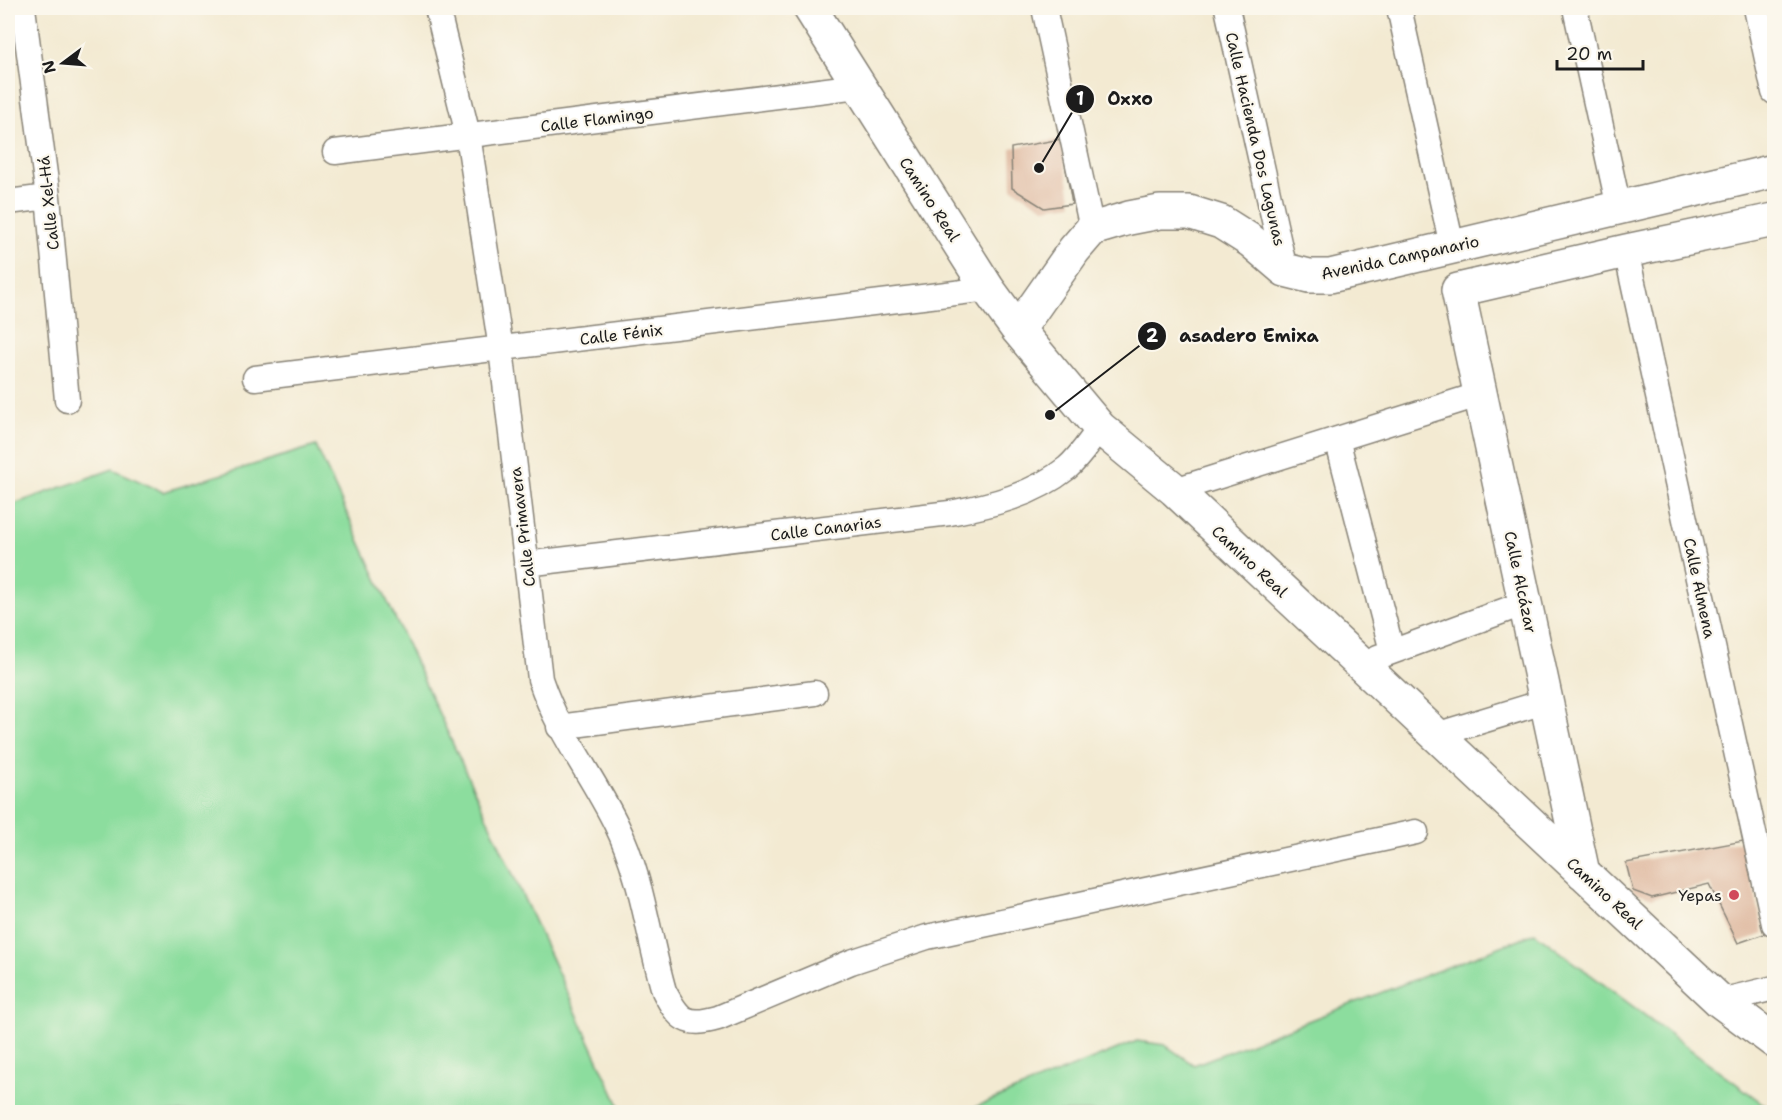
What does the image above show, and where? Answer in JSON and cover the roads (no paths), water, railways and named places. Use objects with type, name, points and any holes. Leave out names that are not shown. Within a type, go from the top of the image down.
[{"type":"street","name":"Calle Xel-Há","points":[[23,8],[48,198],[67,400]]},
{"type":"street","name":"Calle Primavera","points":[[437,8],[468,135],[501,349],[540,679],[559,727],[616,824],[630,856],[664,991],[674,1010],[685,1021],[701,1023],[718,1018],[851,962],[927,937],[1416,832]]},
{"type":"street","name":"Camino Real","points":[[810,8],[988,289],[1018,330],[1100,428],[1175,490],[1720,1001],[1774,1041]]},
{"type":"street","points":[[1018,330],[1074,250],[1092,229],[1044,8]]},
{"type":"street","name":"Calle Hacienda Dos Lagunas","points":[[1227,8],[1286,270]]},
{"type":"street","points":[[1399,8],[1452,246]]},
{"type":"street","points":[[1575,8],[1618,208]]},
{"type":"street","points":[[1756,8],[1774,92]]},
{"type":"street","name":"Calle Flamingo","points":[[335,152],[858,86]]},
{"type":"street","name":"Avenida Campanario","points":[[1092,229],[1150,214],[1189,212],[1221,222],[1251,241],[1286,270],[1309,276],[1330,276],[1774,171]]},
{"type":"street","points":[[8,202],[48,198]]},
{"type":"street","points":[[1626,251],[1774,220]]},
{"type":"street","name":"Calle Alcázar","points":[[1583,873],[1458,290],[1626,251]]},
{"type":"street","name":"Calle Almena","points":[[1626,251],[1774,924]]},
{"type":"street","name":"Calle Fénix","points":[[255,378],[988,289]]},
{"type":"street","points":[[1175,490],[1481,394]]},
{"type":"street","name":"Calle Canarias","points":[[526,564],[950,513],[993,504],[1023,494],[1067,467],[1100,428]]},
{"type":"street","points":[[1337,439],[1392,651]]},
{"type":"street","points":[[1360,663],[1525,603]]},
{"type":"street","points":[[559,727],[815,693]]},
{"type":"street","points":[[1436,735],[1546,701]]},
{"type":"street","points":[[1720,1001],[1774,988]]},
{"type":"place","name":"Oxxo","points":[[1039,168]]},
{"type":"place","name":"asadero Emixa","points":[[1050,415]]},
{"type":"place","name":"Yepas","points":[[1734,895]]}]
